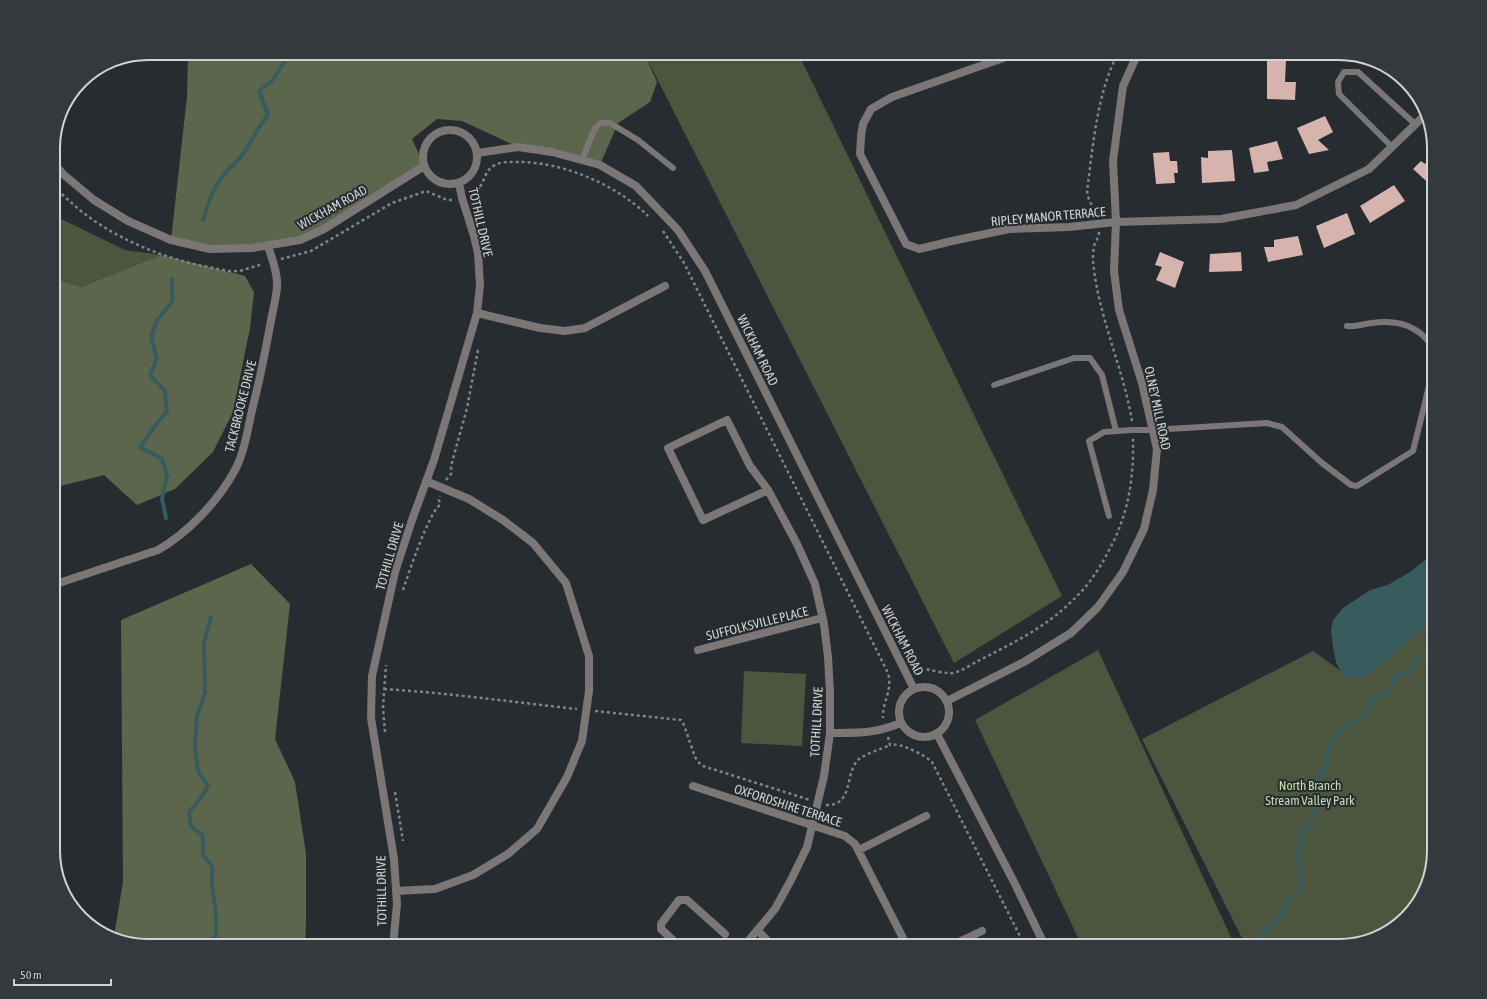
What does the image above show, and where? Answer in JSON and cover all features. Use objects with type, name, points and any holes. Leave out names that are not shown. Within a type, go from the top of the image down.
[{"type":"street","name":"RIPLEY MANOR TERRACE","points":[[997,60],[892,97],[871,109],[863,124],[860,154],[906,244],[919,249],[952,240],[1009,229],[1069,227],[1116,222],[1221,219],[1296,205],[1368,169],[1422,118]]},
{"type":"street","name":"OLNEY MILL ROAD","points":[[947,701],[1024,662],[1071,633],[1098,608],[1122,572],[1144,529],[1153,490],[1157,449],[1142,383],[1119,310],[1114,270],[1116,222],[1112,161],[1123,86],[1135,60]]},
{"type":"street","points":[[448,130],[458,131],[467,136],[474,143],[477,153],[477,162],[474,171],[468,178],[459,183],[449,184],[438,182],[430,175],[424,166],[423,156],[425,146],[431,138],[439,132],[448,130]]},
{"type":"street","name":"WICKHAM ROAD","points":[[477,153],[518,147],[552,152],[600,165],[636,186],[678,230],[705,270],[914,688]]},
{"type":"street","name":"WICKHAM ROAD","points":[[60,171],[94,200],[128,221],[171,240],[210,249],[252,248],[300,240],[324,229],[424,166]]},
{"type":"street","name":"TOTHILL DRIVE","points":[[394,939],[397,904],[394,859],[371,718],[372,676],[395,572],[436,454],[477,313],[480,285],[478,253],[459,183]]},
{"type":"street","name":"TACKBROOKE DRIVE","points":[[60,583],[158,550],[174,542],[222,491],[235,469],[244,444],[260,376],[277,286],[273,261],[268,246]]},
{"type":"street","points":[[477,313],[540,328],[565,331],[585,328],[665,286]]},
{"type":"street","name":"TOTHILL DRIVE","points":[[750,939],[775,909],[807,846],[824,776],[830,733],[830,693],[828,657],[822,618],[815,584],[797,544],[768,490],[750,466],[727,420],[668,448],[703,520],[768,490]]},
{"type":"street","points":[[396,891],[435,889],[473,875],[508,854],[537,829],[568,777],[582,741],[589,691],[589,656],[566,583],[533,543],[503,520],[469,499],[426,481]]},
{"type":"street","name":"SUFFOLKSVILLE PLACE","points":[[698,650],[822,618]]},
{"type":"street","points":[[914,688],[933,688],[941,693],[947,701],[950,710],[949,719],[944,728],[937,734],[929,737],[916,736],[905,730],[898,715],[899,707],[902,699],[914,688]]},
{"type":"street","points":[[830,733],[863,733],[886,729],[901,723]]},
{"type":"street","points":[[937,734],[1015,884],[1042,939]]},
{"type":"street","name":"OXFORDSHIRE TERRACE","points":[[693,786],[844,836],[859,850],[904,939]]},
{"type":"street","points":[[859,850],[926,816]]},
{"type":"street","points":[[671,939],[661,930],[661,924],[680,900],[687,900],[725,934]]},
{"type":"street","points":[[757,930],[766,939]]},
{"type":"street","points":[[964,939],[982,930]]},
{"type":"lane","points":[[1392,147],[1339,94],[1338,82],[1344,72],[1358,72],[1415,124]]},
{"type":"lane","points":[[582,160],[595,128],[601,123],[610,123],[638,140],[673,168]]},
{"type":"lane","points":[[1348,326],[1355,327],[1372,323],[1395,321],[1416,329],[1427,340]]},
{"type":"lane","points":[[994,385],[1074,358],[1090,358],[1102,375],[1116,431]]},
{"type":"lane","points":[[1108,516],[1089,440],[1104,432],[1267,423],[1282,427],[1322,463],[1351,485],[1357,486],[1413,451],[1427,394]]},
{"type":"path","points":[[896,654],[908,649],[923,668],[952,674],[1021,640],[1048,622],[1072,602],[1090,581],[1108,552],[1120,527],[1130,497],[1133,468],[1132,430],[1125,391],[1097,289],[1093,252],[1094,245],[1099,236],[1099,223],[1098,214],[1091,206],[1087,191],[1096,127],[1103,94],[1115,60]]},
{"type":"path","points":[[489,251],[485,228],[479,208],[479,187],[486,174],[494,165],[504,162],[526,162],[561,168],[594,180],[620,193],[652,220]]},
{"type":"path","points":[[60,192],[81,211],[123,237],[145,247],[184,261],[225,270],[239,270],[312,251],[392,203],[426,191],[447,200],[462,198],[479,187]]},
{"type":"path","points":[[661,228],[684,263],[888,673],[891,682],[883,717],[890,745]]},
{"type":"path","points":[[401,596],[422,537],[434,510],[440,505],[439,500],[443,488],[447,478],[451,474],[451,466],[467,408],[479,348]]},
{"type":"path","points":[[385,732],[383,708],[386,663]]},
{"type":"path","points":[[384,688],[437,692],[494,700],[681,720],[684,724],[695,757],[703,766],[826,805],[834,805],[844,796],[854,766],[858,760],[895,743],[901,745],[927,757],[932,762],[1021,939]]},
{"type":"path","points":[[393,785],[403,849]]},
{"type":"green space","points":[[188,60],[647,60],[657,82],[650,102],[618,123],[600,165],[518,147],[462,121],[437,119],[412,139],[424,165],[300,240],[210,249],[171,240],[187,96]]},
{"type":"green space","points":[[648,60],[801,60],[1062,596],[954,663]]},
{"type":"green space","points":[[60,218],[125,250],[161,255],[81,287],[60,280]]},
{"type":"green space","points":[[161,255],[245,276],[254,292],[250,328],[233,412],[213,452],[175,489],[137,505],[104,475],[60,486],[60,280],[81,287]]},
{"type":"green space","points":[[251,564],[290,604],[275,739],[295,782],[306,854],[305,939],[148,939],[125,936],[115,932],[123,882],[121,620]]},
{"type":"green space","name":"North Branch Stream Valley Park","points":[[1427,616],[1427,857],[1418,890],[1405,909],[1397,917],[1378,930],[1362,936],[1339,939],[1242,939],[1142,739],[1313,651],[1341,671]]},
{"type":"green space","points":[[1098,650],[1232,939],[1079,939],[975,720]]},
{"type":"green space","points":[[744,671],[806,674],[802,746],[741,743]]},
{"type":"water","points":[[1427,559],[1427,625],[1377,668],[1363,677],[1353,679],[1342,674],[1336,662],[1333,648],[1331,630],[1333,620],[1343,608],[1370,590],[1388,585],[1410,572]]},
{"type":"building","points":[[1267,60],[1286,60],[1285,82],[1296,82],[1295,100],[1267,99]]},
{"type":"building","points":[[1325,116],[1333,132],[1318,140],[1329,150],[1309,154],[1297,128]]},
{"type":"building","points":[[1277,141],[1283,159],[1267,162],[1269,171],[1254,173],[1249,148]]},
{"type":"building","points":[[1232,150],[1235,181],[1202,183],[1201,157],[1208,158],[1208,151]]},
{"type":"building","points":[[1169,152],[1170,161],[1177,161],[1178,173],[1174,173],[1175,183],[1156,184],[1153,153]]},
{"type":"building","points":[[1421,161],[1425,164],[1427,162],[1427,182],[1413,169]]},
{"type":"building","points":[[1394,185],[1405,201],[1370,223],[1360,206]]},
{"type":"building","points":[[1347,213],[1355,234],[1324,248],[1316,226]]},
{"type":"building","points":[[1298,236],[1303,255],[1268,262],[1264,247],[1274,247],[1274,240]]},
{"type":"building","points":[[1160,252],[1184,262],[1175,288],[1156,280],[1162,267],[1155,265]]},
{"type":"building","points":[[1241,252],[1242,271],[1209,272],[1210,254]]},
{"type":"waterway","points":[[203,220],[219,182],[226,172],[241,157],[268,115],[259,91],[273,80],[286,60]]},
{"type":"waterway","points":[[166,518],[162,499],[167,475],[162,459],[140,447],[167,411],[165,391],[150,375],[157,358],[151,337],[157,320],[172,302],[172,279]]},
{"type":"waterway","points":[[211,617],[204,643],[205,693],[197,716],[195,745],[198,771],[208,786],[201,798],[189,812],[191,826],[203,836],[203,855],[212,866],[212,884],[216,914],[216,936],[213,939]]},
{"type":"waterway","points":[[1261,939],[1263,930],[1273,924],[1281,916],[1286,901],[1300,892],[1302,878],[1298,857],[1301,837],[1309,824],[1316,806],[1316,790],[1326,765],[1329,744],[1341,729],[1363,716],[1376,697],[1389,693],[1395,674],[1408,674],[1416,658],[1427,655]]}]
